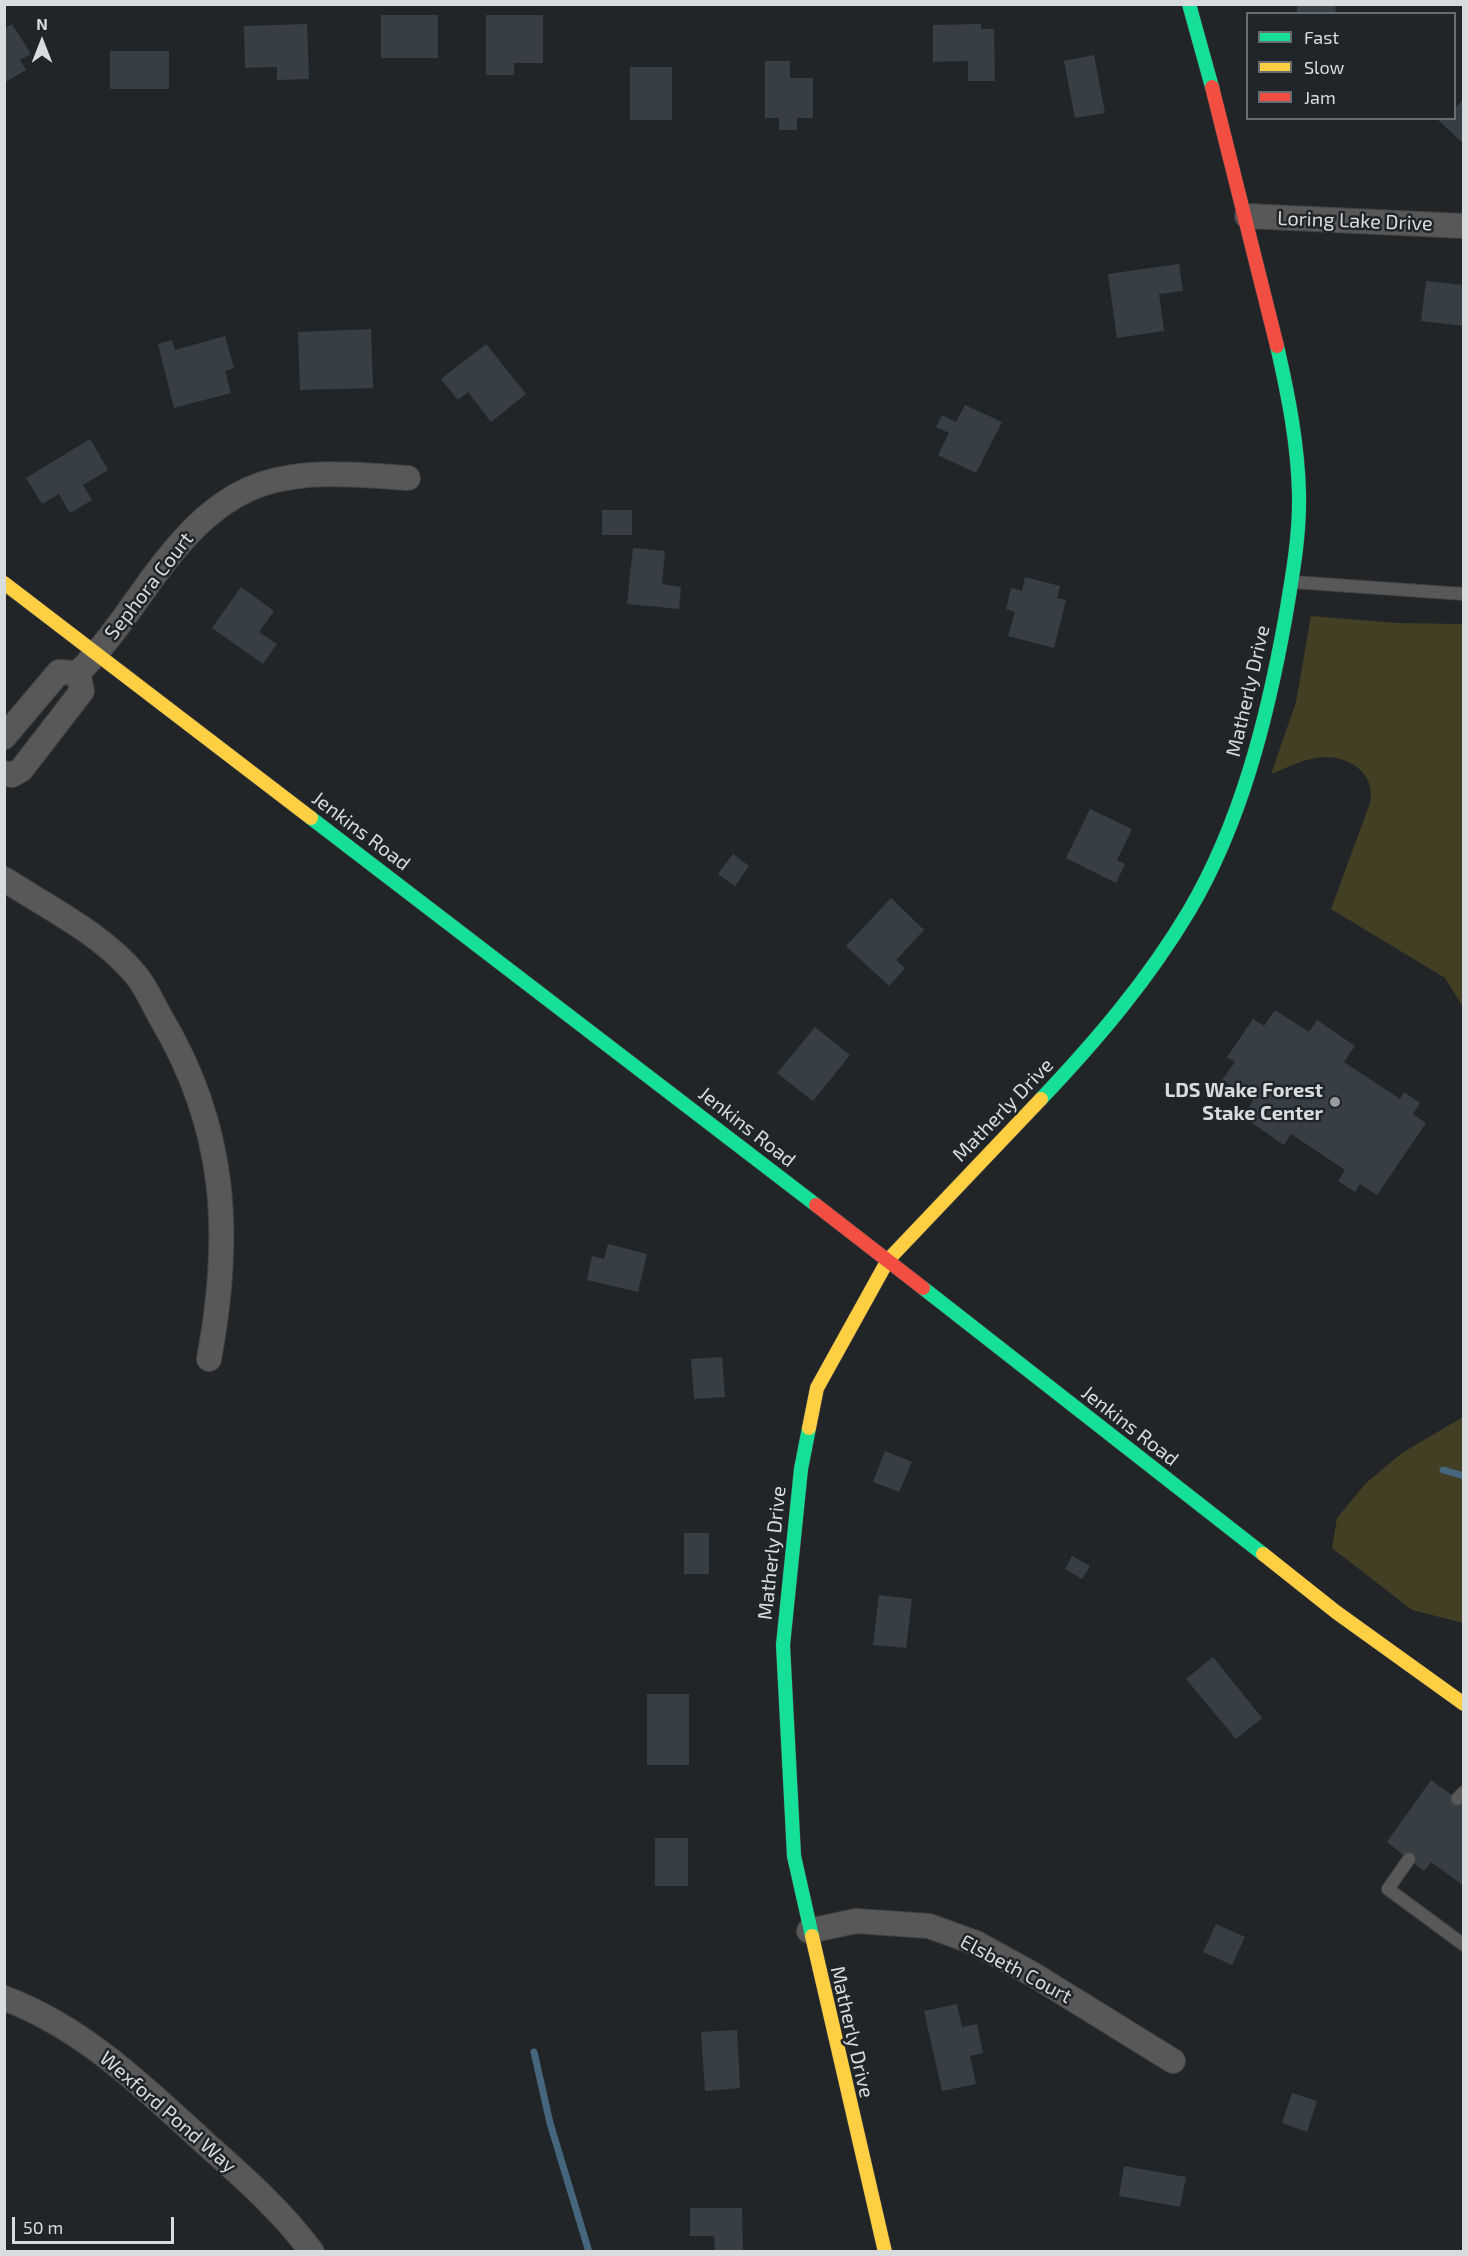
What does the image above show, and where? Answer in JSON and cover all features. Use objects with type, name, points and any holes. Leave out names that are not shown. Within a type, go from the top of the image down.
[{"type":"street","name":"Matherly Drive","points":[[885,2252],[809,1931],[794,1856],[785,1722],[783,1645],[801,1469],[817,1388],[849,1326],[888,1260],[1089,1049],[1189,911],[1208,876],[1250,770],[1281,649],[1296,556],[1299,478],[1285,377],[1247,216],[1189,4]]},
{"type":"street","name":"Loring Lake Drive","points":[[1247,216],[1464,226]]},
{"type":"street","name":"Sephora Court","points":[[78,673],[96,655],[179,543],[213,510],[233,497],[268,481],[294,475],[329,474],[408,478]]},
{"type":"street","name":"Jenkins Road","points":[[4,583],[888,1260],[1336,1612],[1464,1704]]},
{"type":"street","points":[[4,737],[59,672],[78,673],[82,691],[21,770],[12,775],[4,773]]},
{"type":"street","points":[[4,879],[87,929],[136,975],[181,1052],[210,1130],[223,1212],[224,1245],[218,1310],[209,1359]]},
{"type":"street","name":"Elsbeth Court","points":[[809,1931],[856,1921],[929,1926],[976,1943],[1034,1974],[1173,2061]]},
{"type":"street","name":"Wexford Pond Way","points":[[4,1998],[73,2032],[108,2058],[272,2205],[312,2252]]},
{"type":"lane","points":[[1292,582],[1464,594]]},
{"type":"lane","points":[[1409,1859],[1388,1888],[1464,1945]]},
{"type":"shaded area","points":[[1311,616],[1397,623],[1463,624],[1463,1007],[1445,978],[1331,909],[1370,803],[1371,793],[1366,776],[1353,764],[1325,757],[1304,761],[1271,774],[1296,702]]},
{"type":"shaded area","points":[[1463,1417],[1463,1623],[1412,1610],[1332,1548],[1337,1518],[1366,1483],[1402,1453]]},
{"type":"building","points":[[1297,5],[1335,5],[1336,12],[1297,12]]},
{"type":"building","points":[[381,15],[438,15],[438,58],[381,58]]},
{"type":"building","points":[[486,15],[543,15],[543,63],[514,63],[514,75],[486,75]]},
{"type":"building","points":[[12,24],[31,54],[20,60],[26,70],[4,83],[4,29]]},
{"type":"building","points":[[307,24],[309,79],[277,80],[277,67],[245,68],[244,26]]},
{"type":"building","points":[[981,24],[981,29],[994,29],[995,81],[968,81],[968,61],[933,62],[933,25]]},
{"type":"building","points":[[110,51],[169,51],[169,89],[110,89]]},
{"type":"building","points":[[1094,55],[1105,113],[1075,118],[1064,61]]},
{"type":"building","points":[[765,61],[790,61],[790,78],[813,78],[813,118],[797,118],[797,130],[779,130],[779,118],[765,118]]},
{"type":"building","points":[[630,67],[672,67],[672,120],[630,120]]},
{"type":"building","points":[[1464,99],[1464,144],[1438,120],[1456,120],[1457,106]]},
{"type":"building","points":[[1179,264],[1183,291],[1159,294],[1164,331],[1117,338],[1108,274]]},
{"type":"building","points":[[1426,281],[1464,285],[1464,326],[1421,321]]},
{"type":"building","points":[[371,329],[373,388],[300,390],[298,332]]},
{"type":"building","points":[[225,336],[234,368],[225,371],[231,393],[174,408],[158,344],[172,340],[175,350]]},
{"type":"building","points":[[486,344],[526,394],[491,422],[468,392],[458,400],[441,379]]},
{"type":"building","points":[[965,405],[1002,422],[976,473],[938,455],[949,433],[936,427],[942,415],[956,422]]},
{"type":"building","points":[[90,439],[108,470],[83,485],[92,500],[70,513],[59,494],[42,504],[26,478]]},
{"type":"building","points":[[602,510],[632,510],[632,535],[602,535]]},
{"type":"building","points":[[633,548],[665,551],[662,584],[681,587],[679,609],[627,604]]},
{"type":"building","points":[[1025,577],[1060,586],[1057,598],[1066,600],[1054,648],[1008,636],[1015,612],[1006,609],[1011,588],[1022,591]]},
{"type":"building","points":[[241,587],[274,611],[259,632],[277,644],[263,664],[212,628]]},
{"type":"building","points":[[1090,809],[1132,829],[1117,860],[1125,864],[1116,883],[1066,858]]},
{"type":"building","points":[[733,854],[749,866],[735,886],[718,874]]},
{"type":"building","points":[[891,898],[924,930],[896,960],[905,968],[889,986],[846,946]]},
{"type":"building","name":"LDS Wake Forest Stake Center","points":[[1275,1010],[1309,1032],[1317,1020],[1355,1046],[1344,1062],[1400,1099],[1404,1092],[1420,1103],[1413,1114],[1426,1123],[1377,1195],[1360,1184],[1355,1192],[1338,1181],[1345,1170],[1291,1134],[1284,1145],[1242,1116],[1253,1101],[1222,1080],[1235,1062],[1227,1057],[1253,1019],[1264,1026]]},
{"type":"building","points":[[815,1027],[850,1055],[813,1101],[777,1073]]},
{"type":"building","points":[[608,1244],[647,1254],[638,1292],[587,1280],[592,1256],[604,1259]]},
{"type":"building","points":[[722,1357],[725,1397],[694,1399],[691,1359]]},
{"type":"building","points":[[885,1451],[912,1462],[899,1492],[873,1482]]},
{"type":"building","points":[[684,1533],[709,1533],[709,1574],[684,1574]]},
{"type":"building","points":[[1072,1556],[1090,1566],[1082,1579],[1065,1569]]},
{"type":"building","points":[[879,1595],[912,1599],[906,1648],[873,1645]]},
{"type":"building","points":[[1213,1657],[1262,1718],[1236,1739],[1186,1679]]},
{"type":"building","points":[[647,1694],[689,1694],[689,1765],[647,1765]]},
{"type":"building","points":[[1431,1780],[1464,1804],[1464,1886],[1431,1862],[1424,1871],[1387,1842]]},
{"type":"building","points":[[655,1838],[688,1838],[688,1886],[655,1886]]},
{"type":"building","points":[[1216,1924],[1245,1937],[1232,1965],[1203,1952]]},
{"type":"building","points":[[957,2004],[962,2027],[977,2024],[983,2053],[970,2056],[976,2084],[942,2091],[924,2011]]},
{"type":"building","points":[[737,2030],[740,2088],[705,2091],[701,2032]]},
{"type":"building","points":[[1292,2093],[1317,2101],[1307,2132],[1282,2123]]},
{"type":"building","points":[[1124,2166],[1186,2177],[1180,2207],[1119,2196]]},
{"type":"building","points":[[690,2208],[742,2208],[743,2252],[715,2252],[714,2236],[690,2236]]},
{"type":"waterway","points":[[1443,1470],[1464,1476]]},
{"type":"waterway","points":[[534,2052],[550,2123],[589,2252]]},
{"type":"traffic: fast","points":[[1189,4],[1212,87]]},
{"type":"traffic: fast","points":[[1041,1099],[1082,1055],[1139,986],[1173,937],[1207,877],[1250,770],[1278,657],[1293,573],[1298,526],[1299,494],[1294,438],[1289,401],[1277,346]]},
{"type":"traffic: fast","points":[[311,818],[816,1205]]},
{"type":"traffic: fast","points":[[923,1288],[1263,1554]]},
{"type":"traffic: fast","points":[[809,1428],[801,1469],[783,1645],[794,1856],[812,1936]]},
{"type":"traffic: slow","points":[[4,583],[311,818]]},
{"type":"traffic: slow","points":[[809,1428],[817,1388],[888,1260],[1041,1099]]},
{"type":"traffic: slow","points":[[1263,1554],[1336,1612],[1464,1704]]},
{"type":"traffic: slow","points":[[812,1936],[885,2252]]},
{"type":"traffic: jam","points":[[1212,87],[1277,346]]},
{"type":"traffic: jam","points":[[816,1205],[923,1288]]},
{"type":"place","name":"LDS Wake Forest Stake Center","points":[[1335,1102]]}]
